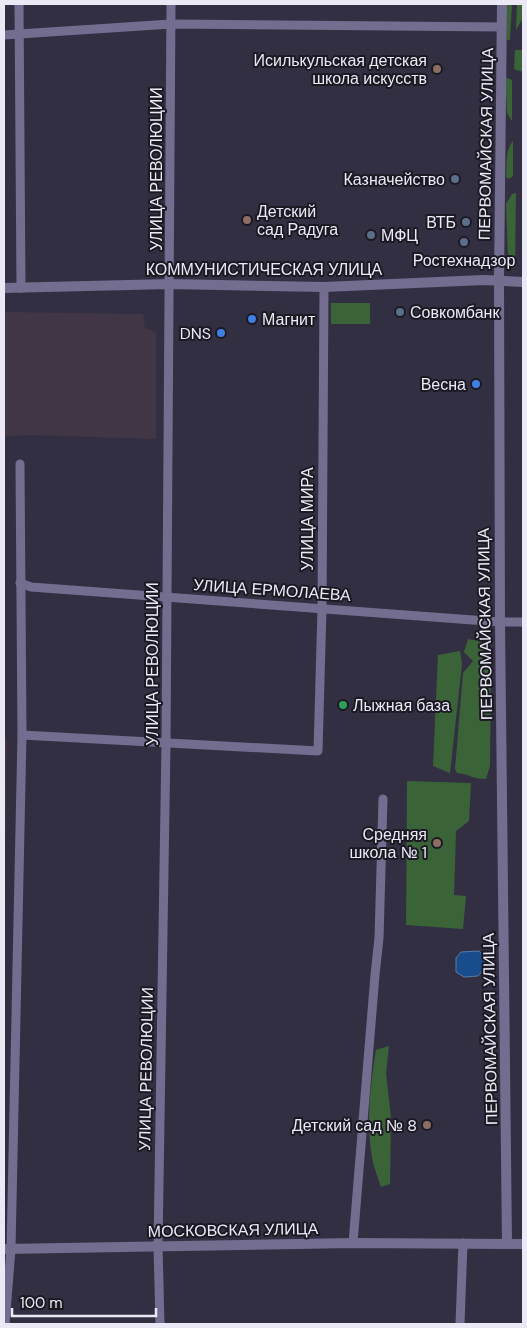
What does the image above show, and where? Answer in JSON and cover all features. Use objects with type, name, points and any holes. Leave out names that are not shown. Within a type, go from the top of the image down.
[{"type":"street","points":[[18,4],[20,35],[21,288]]},
{"type":"street","name":"УЛИЦА РЕВОЛЮЦИИ","points":[[160,1324],[158,1246],[166,743],[171,4]]},
{"type":"street","name":"ПЕРВОМАЙСКАЯ УЛИЦА","points":[[502,4],[499,281],[500,622],[507,1244]]},
{"type":"street","points":[[4,35],[171,24],[502,27]]},
{"type":"street","name":"КОММУНИСТИЧЕСКАЯ УЛИЦА","points":[[4,288],[170,284],[324,287],[484,280],[523,282]]},
{"type":"street","name":"УЛИЦА МИРА","points":[[166,743],[318,751],[322,609],[324,287]]},
{"type":"street","points":[[5,1324],[22,735],[20,464]]},
{"type":"street","name":"УЛИЦА ЕРМОЛАЕВА","points":[[20,584],[31,587],[322,609],[523,622]]},
{"type":"street","points":[[22,735],[166,743]]},
{"type":"street","points":[[353,1243],[379,938],[383,799]]},
{"type":"street","name":"МОСКОВСКАЯ УЛИЦА","points":[[7,1249],[353,1243],[523,1244]]},
{"type":"street","points":[[460,1324],[463,1243]]},
{"type":"shaded area","points":[[4,312],[143,314],[145,328],[156,332],[156,439],[31,435],[4,436]]},
{"type":"shaded area","points":[[4,738],[7,738],[4,902]]},
{"type":"green space","points":[[507,4],[512,4],[510,40],[507,40]]},
{"type":"green space","points":[[517,4],[523,4],[523,18],[516,30]]},
{"type":"green space","points":[[515,50],[523,50],[523,72],[514,69]]},
{"type":"green space","points":[[505,77],[512,80],[512,121],[507,113]]},
{"type":"green space","points":[[513,141],[513,176],[509,179],[506,177],[507,158]]},
{"type":"green space","points":[[516,193],[515,268],[511,267],[508,257],[506,204],[512,194]]},
{"type":"green space","points":[[331,303],[370,303],[370,324],[331,324]]},
{"type":"green space","points":[[468,639],[483,642],[491,650],[490,766],[486,779],[457,773],[455,769],[463,673],[473,661],[464,652]]},
{"type":"green space","points":[[460,651],[462,664],[450,773],[433,766],[438,655]]},
{"type":"green space","points":[[407,781],[471,783],[469,821],[456,831],[454,895],[466,896],[463,929],[406,925]]},
{"type":"green space","points":[[389,1046],[386,1073],[391,1118],[390,1184],[381,1187],[370,1145],[370,1104],[376,1050]]},
{"type":"water","points":[[479,951],[485,958],[484,969],[478,976],[464,977],[456,972],[456,958],[461,952]]},
{"type":"place","name":"Исилькульская детская школа искусств","points":[[437,69]]},
{"type":"place","name":"Казначейство","points":[[455,179]]},
{"type":"place","name":"Детский сад Радуга","points":[[247,220]]},
{"type":"place","name":"ВТБ","points":[[466,222]]},
{"type":"place","name":"МФЦ","points":[[371,235]]},
{"type":"place","name":"Ростехнадзор","points":[[464,242]]},
{"type":"place","name":"Совкомбанк","points":[[400,312]]},
{"type":"place","name":"Магнит","points":[[252,319]]},
{"type":"place","name":"DNS","points":[[221,333]]},
{"type":"place","name":"Весна","points":[[476,384]]},
{"type":"place","name":"Лыжная база","points":[[343,705]]},
{"type":"place","name":"Средняя школа № 1","points":[[437,843]]},
{"type":"place","name":"Детский сад № 8","points":[[427,1125]]}]
